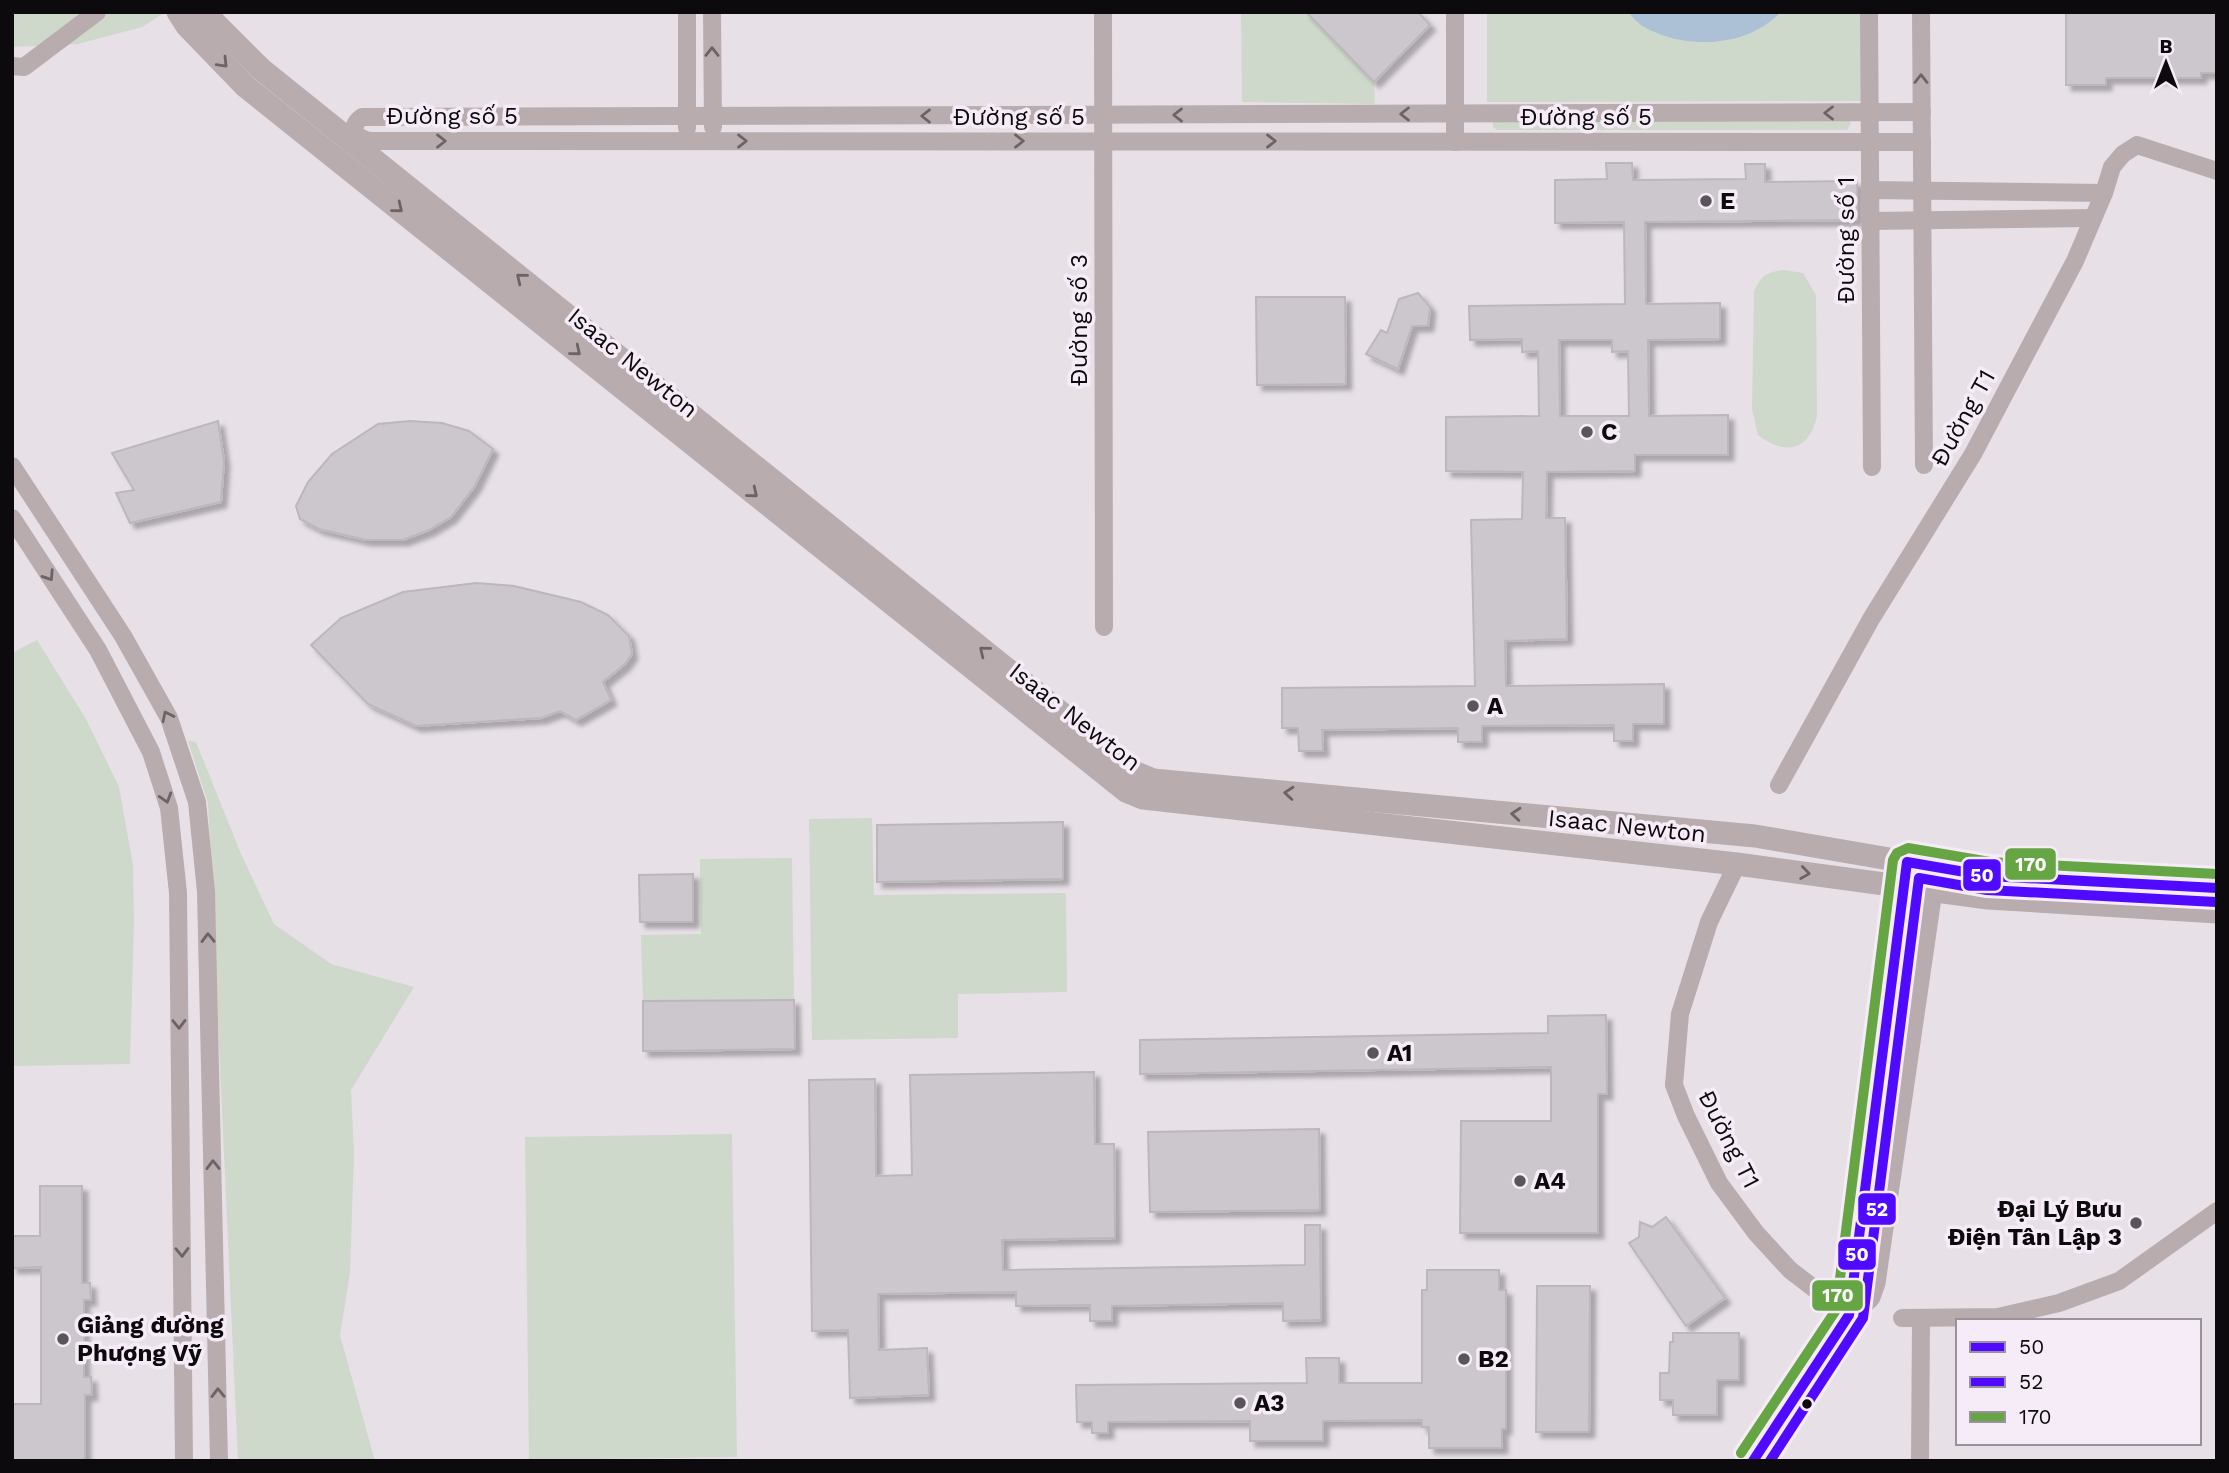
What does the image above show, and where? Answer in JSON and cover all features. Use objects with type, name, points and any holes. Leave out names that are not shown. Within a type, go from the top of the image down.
[{"type":"street","points":[[12,66],[24,67],[97,12]]},
{"type":"street","name":"Isaac Newton","points":[[178,12],[187,26],[245,86],[1126,791],[1143,799],[1737,864],[1988,898],[2217,912]]},
{"type":"street","name":"Isaac Newton","points":[[204,12],[261,69],[1136,773],[1153,780],[1755,836],[1988,876],[2217,888]]},
{"type":"street","points":[[687,12],[687,141]]},
{"type":"street","points":[[712,12],[713,141]]},
{"type":"street","name":"Đường số 3","points":[[1103,12],[1104,628]]},
{"type":"street","points":[[1455,12],[1455,142]]},
{"type":"street","name":"Đường số 1","points":[[1869,12],[1872,467]]},
{"type":"street","points":[[1921,12],[1924,464]]},
{"type":"street","name":"Đường số 5","points":[[1922,113],[362,117],[356,121],[354,129],[356,136],[373,141],[1922,142]]},
{"type":"street","name":"Đường T1","points":[[1779,785],[1871,619],[1973,454],[2075,261],[2112,167],[2123,154],[2137,145],[2217,171]]},
{"type":"street","points":[[1870,190],[2104,193]]},
{"type":"street","points":[[1871,221],[2093,218]]},
{"type":"street","points":[[12,466],[123,636],[169,718],[198,802],[206,892],[219,1461]]},
{"type":"street","points":[[12,518],[98,650],[130,707],[151,752],[169,808],[178,893],[184,1461]]},
{"type":"street","points":[[1737,864],[1755,836]]},
{"type":"street","points":[[1849,1315],[1907,862]]},
{"type":"street","name":"Đường T1","points":[[1737,864],[1709,922],[1680,1013],[1674,1085],[1719,1183],[1756,1233],[1790,1270],[1849,1315]]},
{"type":"street","points":[[1753,1461],[1849,1315],[1869,1297],[1874,1283],[1935,867]]},
{"type":"street","points":[[1902,1318],[1921,1320],[1998,1317],[2059,1303],[2119,1281],[2189,1228],[2217,1211]]},
{"type":"street","points":[[1920,1461],[1921,1320]]},
{"type":"shaded area","points":[[12,12],[166,12],[142,27],[78,44],[12,47]]},
{"type":"shaded area","points":[[1241,12],[1306,12],[1374,82],[1375,104],[1242,102]]},
{"type":"shaded area","points":[[1487,12],[1873,12],[1867,101],[1487,102]]},
{"type":"shaded area","points":[[1849,120],[1851,123],[1847,130],[1497,130],[1493,127],[1493,122]]},
{"type":"shaded area","points":[[1783,270],[1803,273],[1816,295],[1817,416],[1808,437],[1802,443],[1786,447],[1777,446],[1758,435],[1752,409],[1754,291],[1765,276]]},
{"type":"shaded area","points":[[37,640],[86,719],[119,787],[133,865],[130,1064],[12,1066],[12,653]]},
{"type":"shaded area","points":[[188,741],[196,742],[241,854],[274,924],[331,964],[414,987],[351,1090],[354,1154],[350,1273],[340,1335],[375,1461],[238,1461],[208,803]]},
{"type":"shaded area","points":[[872,818],[874,895],[1066,893],[1067,992],[958,994],[958,1038],[812,1040],[809,819]]},
{"type":"shaded area","points":[[792,858],[794,1000],[643,1001],[641,935],[701,934],[700,859]]},
{"type":"shaded area","points":[[732,1134],[737,1457],[529,1460],[525,1137]]},
{"type":"water","points":[[1629,12],[1781,12],[1755,31],[1724,41],[1707,42],[1675,39],[1659,34],[1638,23]]},
{"type":"building","points":[[1306,12],[1418,12],[1430,25],[1374,82]]},
{"type":"building","points":[[2066,12],[2217,12],[2217,73],[2201,73],[2201,78],[2106,78],[2106,85],[2066,85]]},
{"type":"building","points":[[1606,163],[1632,163],[1633,180],[1746,179],[1745,164],[1765,164],[1765,182],[1857,181],[1857,220],[1645,222],[1646,304],[1720,303],[1720,339],[1648,340],[1649,416],[1728,415],[1728,455],[1635,455],[1635,471],[1547,472],[1546,518],[1565,518],[1567,639],[1505,641],[1506,686],[1664,684],[1664,724],[1633,724],[1633,741],[1614,741],[1614,725],[1482,726],[1482,742],[1458,742],[1458,728],[1322,730],[1323,751],[1299,751],[1298,728],[1282,728],[1282,688],[1475,686],[1471,520],[1522,519],[1523,472],[1446,471],[1446,417],[1539,416],[1538,351],[1522,352],[1522,339],[1470,340],[1469,306],[1625,304],[1624,222],[1555,223],[1555,180],[1607,179]],"holes":[[[1559,340],[1612,340],[1612,352],[1628,351],[1629,416],[1560,416]]]},
{"type":"building","points":[[1418,293],[1430,307],[1428,326],[1412,326],[1398,369],[1366,354],[1381,330],[1387,333],[1399,299]]},
{"type":"building","points":[[1256,297],[1345,297],[1346,384],[1257,385]]},
{"type":"building","points":[[218,421],[224,461],[221,502],[130,523],[116,493],[134,490],[112,453]]},
{"type":"building","points":[[410,421],[442,423],[469,431],[493,449],[475,486],[451,517],[429,530],[403,540],[366,540],[319,529],[300,519],[296,506],[308,482],[332,454],[378,424]]},
{"type":"building","points":[[476,583],[514,586],[581,602],[608,615],[629,636],[632,654],[625,664],[603,682],[611,700],[576,720],[560,711],[541,718],[416,726],[368,704],[311,645],[341,618],[403,592]]},
{"type":"building","points":[[1063,822],[1063,879],[877,882],[877,825]]},
{"type":"building","points":[[693,874],[693,922],[640,922],[639,875]]},
{"type":"building","points":[[794,1000],[795,1049],[643,1051],[643,1001]]},
{"type":"building","points":[[1606,1015],[1607,1094],[1598,1094],[1598,1233],[1460,1233],[1461,1121],[1551,1121],[1551,1067],[1140,1074],[1140,1040],[1548,1033],[1548,1016]]},
{"type":"building","points":[[1094,1072],[1095,1144],[1114,1144],[1115,1238],[1002,1240],[1003,1270],[1305,1265],[1305,1225],[1320,1225],[1321,1320],[1283,1321],[1283,1303],[1112,1306],[1112,1321],[1090,1321],[1090,1305],[1016,1306],[1016,1292],[878,1294],[879,1350],[927,1348],[929,1395],[850,1398],[848,1330],[812,1331],[809,1080],[875,1079],[876,1176],[912,1175],[910,1075]]},
{"type":"building","points":[[1319,1129],[1320,1210],[1150,1212],[1148,1132]]},
{"type":"building","name":"Giảng đường Phượng Vỹ","points":[[40,1186],[82,1186],[82,1283],[90,1283],[91,1300],[84,1300],[84,1377],[91,1377],[92,1395],[85,1395],[85,1461],[12,1461],[12,1404],[41,1404],[41,1267],[12,1268],[12,1236],[40,1236]]},
{"type":"building","points":[[1666,1217],[1725,1298],[1686,1326],[1629,1243],[1639,1237],[1640,1222],[1652,1227]]},
{"type":"building","points":[[1427,1270],[1499,1270],[1499,1290],[1506,1290],[1506,1429],[1502,1429],[1502,1448],[1429,1448],[1429,1427],[1422,1427],[1422,1420],[1323,1421],[1323,1441],[1250,1441],[1250,1421],[1108,1422],[1108,1433],[1092,1433],[1092,1422],[1077,1422],[1076,1385],[1307,1383],[1306,1358],[1339,1358],[1339,1383],[1422,1383],[1422,1290],[1427,1290]]},
{"type":"building","points":[[1537,1286],[1590,1286],[1589,1432],[1536,1432]]},
{"type":"building","points":[[1673,1333],[1739,1333],[1739,1380],[1717,1380],[1717,1415],[1673,1415],[1673,1400],[1660,1400],[1660,1373],[1669,1373]]},
{"type":"transit line","name":"170","points":[[1741,1453],[1836,1310],[1893,860],[1897,853],[1908,848],[1990,862],[2217,874]]},
{"type":"transit line","name":"50","points":[[1753,1461],[1849,1315],[1907,862],[1988,876],[2217,888]]},
{"type":"transit line","name":"52","points":[[1770,1461],[1863,1318],[1919,878],[1987,890],[2216,902]]},
{"type":"place","name":"E","points":[[1706,201]]},
{"type":"place","name":"C","points":[[1587,432]]},
{"type":"place","name":"A","points":[[1473,706]]},
{"type":"place","name":"A1","points":[[1373,1053]]},
{"type":"place","name":"A4","points":[[1520,1181]]},
{"type":"place","name":"Đại Lý Bưu Điện Tân Lập 3","points":[[2136,1223]]},
{"type":"place","name":"Giảng đường Phượng Vỹ","points":[[63,1339]]},
{"type":"place","name":"B2","points":[[1464,1359]]},
{"type":"place","name":"A3","points":[[1240,1403]]}]
